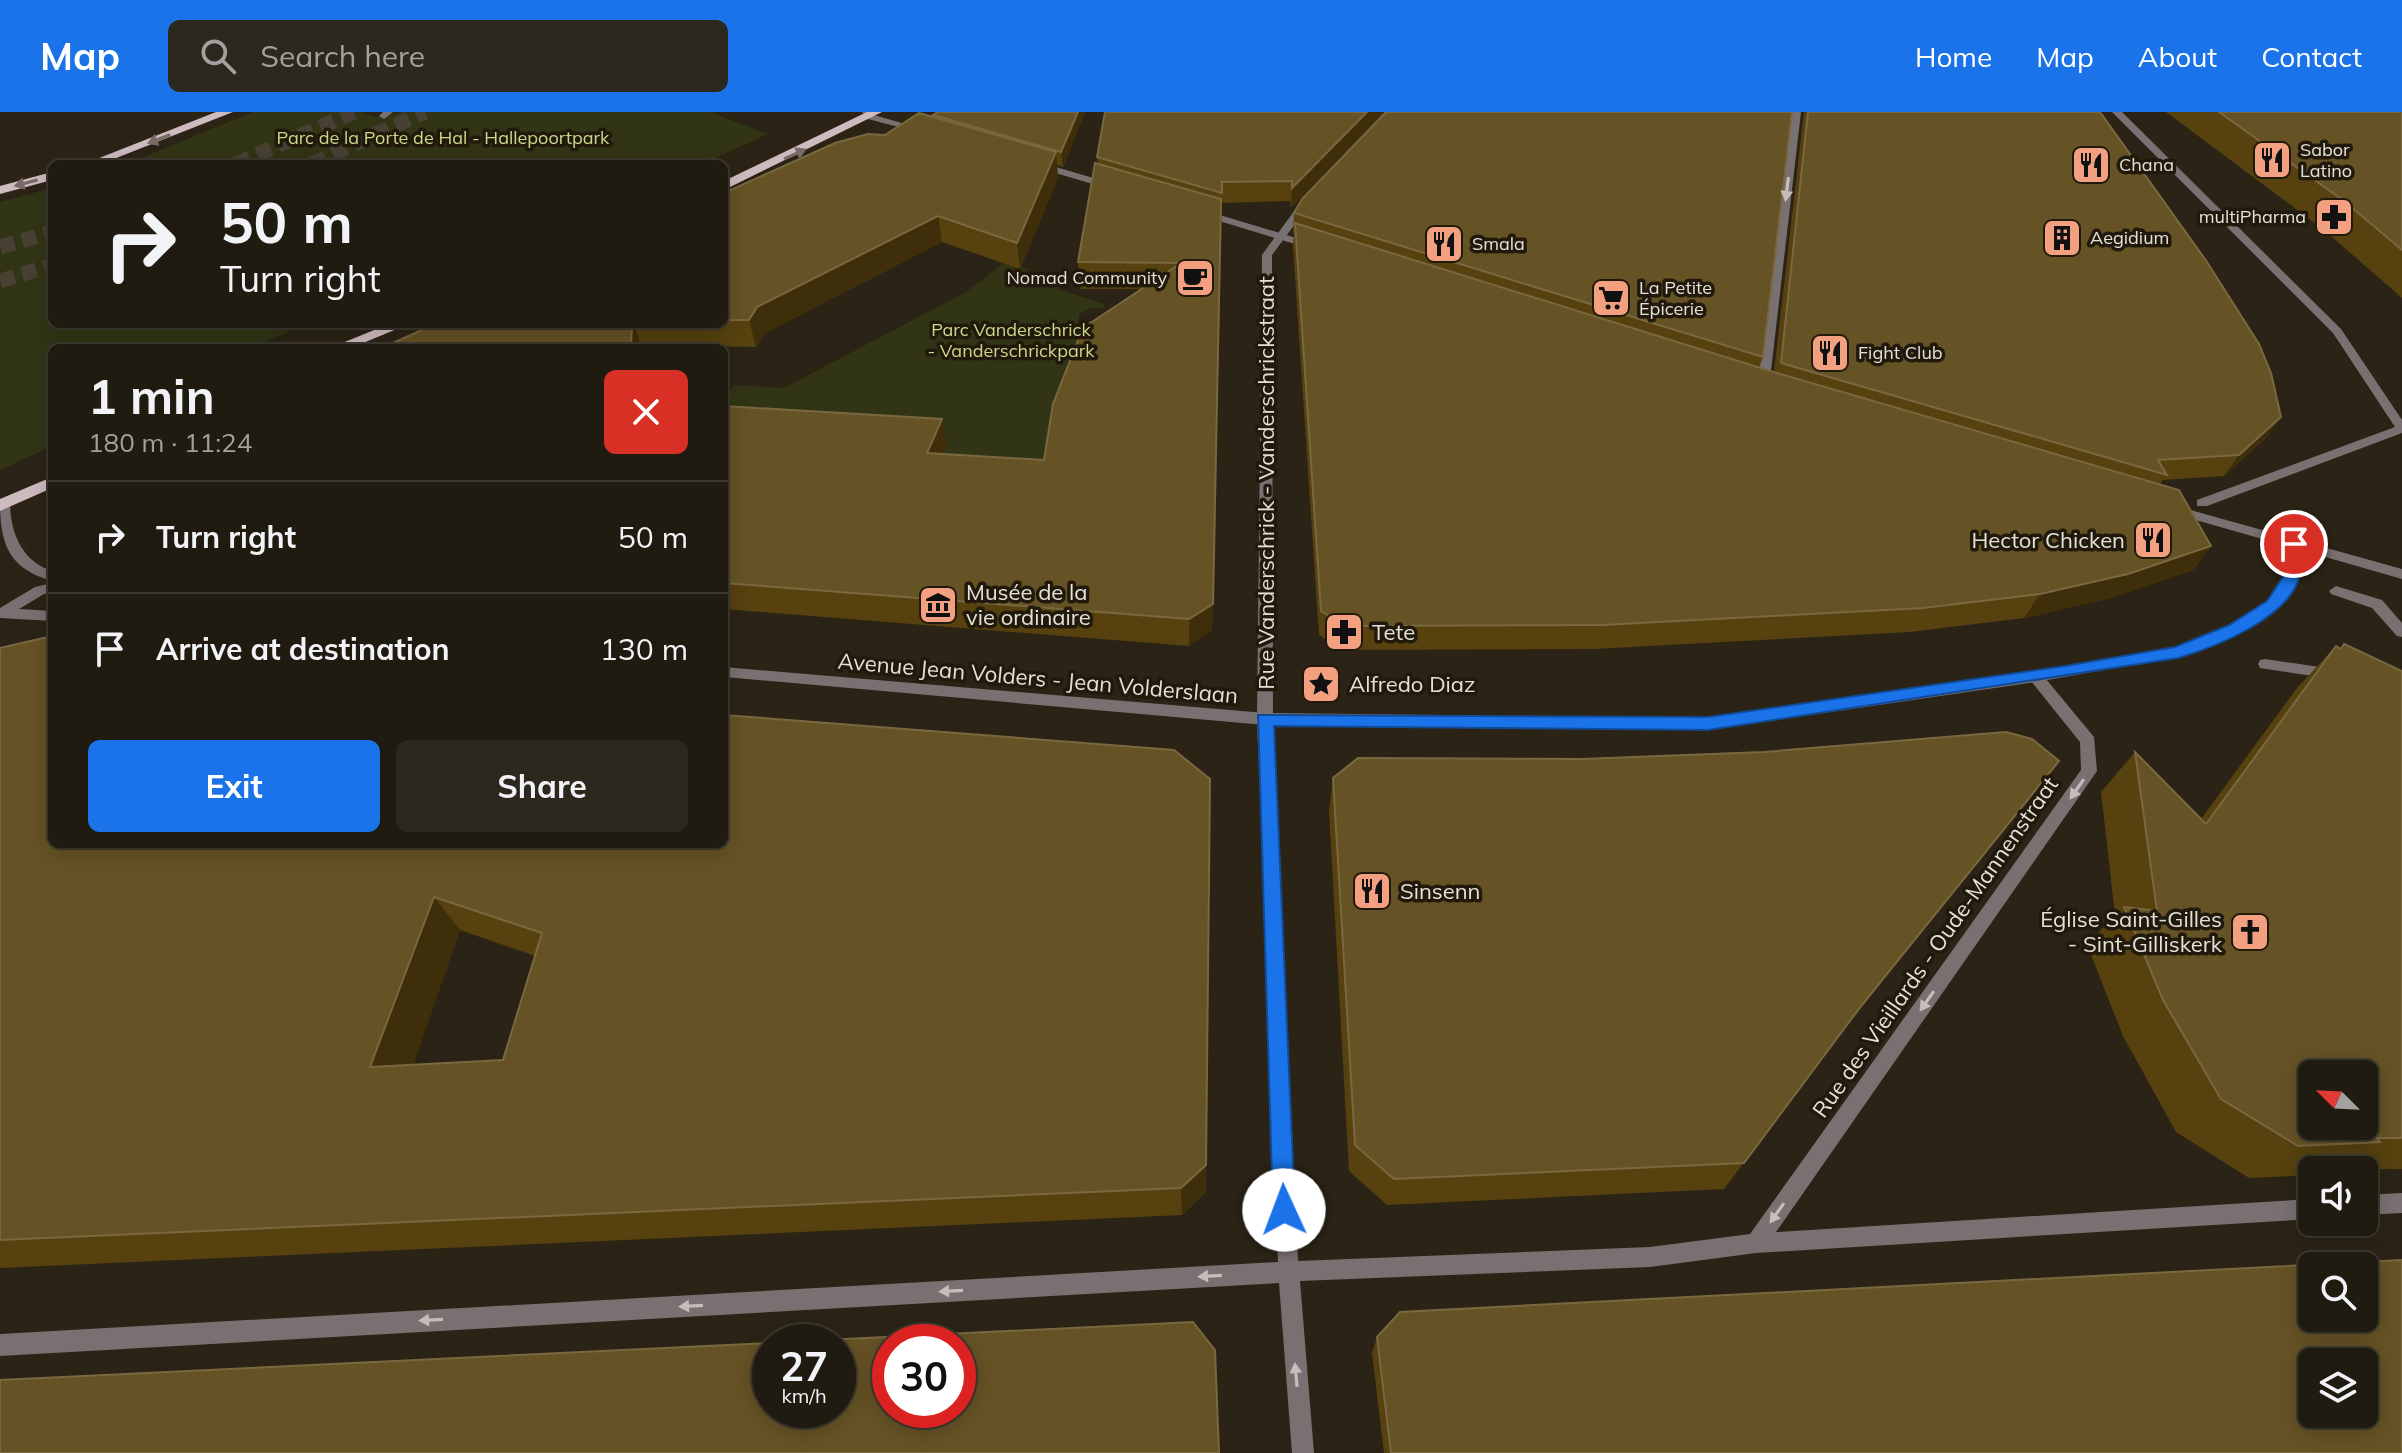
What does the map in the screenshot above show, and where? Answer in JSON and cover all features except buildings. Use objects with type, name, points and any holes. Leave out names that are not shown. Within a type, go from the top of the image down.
[{"type":"main road","points":[[100,160],[221,113]]},
{"type":"main road","points":[[728,184],[871,114]]},
{"type":"main road","points":[[0,190],[48,177]]},
{"type":"main road","points":[[348,344],[391,328]]},
{"type":"main road","points":[[1,506],[48,484]]},
{"type":"street","points":[[1763,388],[1796,112]]},
{"type":"street","points":[[2117,112],[2337,331],[2402,428],[2202,503]]},
{"type":"street","points":[[871,114],[938,135]]},
{"type":"street","points":[[1019,159],[1124,190]]},
{"type":"street","name":"Rue Vanderschrick - Vanderschrickstraat","points":[[1303,1453],[1288,1272],[1265,719],[1267,255],[1316,192]]},
{"type":"street","points":[[1184,208],[1332,252]]},
{"type":"street","points":[[1749,383],[1778,392]]},
{"type":"street","points":[[2156,504],[2402,574]]},
{"type":"street","points":[[1,506],[10,542],[35,572],[48,575]]},
{"type":"street","name":"Avenue Jean Volders - Jean Volderslaan","points":[[728,672],[1265,719],[1708,724],[2036,677],[2178,652],[2235,629],[2273,605],[2291,578],[2294,544]]},
{"type":"street","points":[[1,614],[40,590],[48,589]]},
{"type":"street","points":[[2336,591],[2377,604],[2402,632]]},
{"type":"street","points":[[1,614],[48,616]]},
{"type":"street","points":[[2265,664],[2355,677]]},
{"type":"street","points":[[2278,675],[2293,668]]},
{"type":"street","name":"Rue des Vieillards - Oude-Mannenstraat","points":[[1756,1243],[2089,771],[2088,741],[2036,677]]},
{"type":"street","points":[[2378,1204],[2402,1203]]},
{"type":"street","points":[[0,1345],[1288,1272],[1650,1257],[1756,1243],[2298,1210]]},
{"type":"green space","name":"Parc de la Porte de Hal - Hallepoortpark","points":[[254,112],[361,112],[374,117],[400,112],[710,112],[768,134],[705,160],[136,160]]},
{"type":"green space","points":[[48,189],[48,328],[297,328],[260,344],[48,344],[48,448],[0,470],[0,202]]},
{"type":"green space","name":"Parc Vanderschrick - Vanderschrickpark","points":[[1004,263],[1029,269],[1027,271],[1062,284],[1057,289],[1104,304],[1103,308],[1090,308],[1079,314],[1078,326],[1088,333],[1068,490],[728,432],[728,393],[733,385],[784,388],[966,292]]},
{"type":"tunnel","points":[[245,160],[354,112]]},
{"type":"tunnel","points":[[321,160],[425,112]]},
{"type":"tunnel","points":[[0,247],[48,233]]},
{"type":"tunnel","points":[[0,281],[48,266]]},
{"type":"place","name":"Sabor Latino","points":[[2272,160]]},
{"type":"place","name":"Chana","points":[[2091,165]]},
{"type":"place","name":"multiPharma","points":[[2334,217]]},
{"type":"place","name":"Aegidium","points":[[2062,238]]},
{"type":"place","name":"Smala","points":[[1444,244]]},
{"type":"place","name":"Nomad Community","points":[[1195,278]]},
{"type":"place","name":"La Petite Épicerie","points":[[1611,298]]},
{"type":"place","name":"Fight Club","points":[[1830,353]]},
{"type":"place","name":"Hector Chicken","points":[[2153,540]]},
{"type":"place","name":"Musée de la vie ordinaire","points":[[938,605]]},
{"type":"place","name":"Tete","points":[[1344,632]]},
{"type":"place","name":"Alfredo Diaz","points":[[1321,684]]},
{"type":"place","name":"Sinsenn","points":[[1372,891]]},
{"type":"place","name":"Église Saint-Gilles - Sint-Gilliskerk","points":[[2250,932]]},
{"type":"route","points":[[1284,1210],[1265,719],[1708,724],[2065,672],[2178,652],[2235,629],[2273,605],[2291,578],[2294,544]]}]
